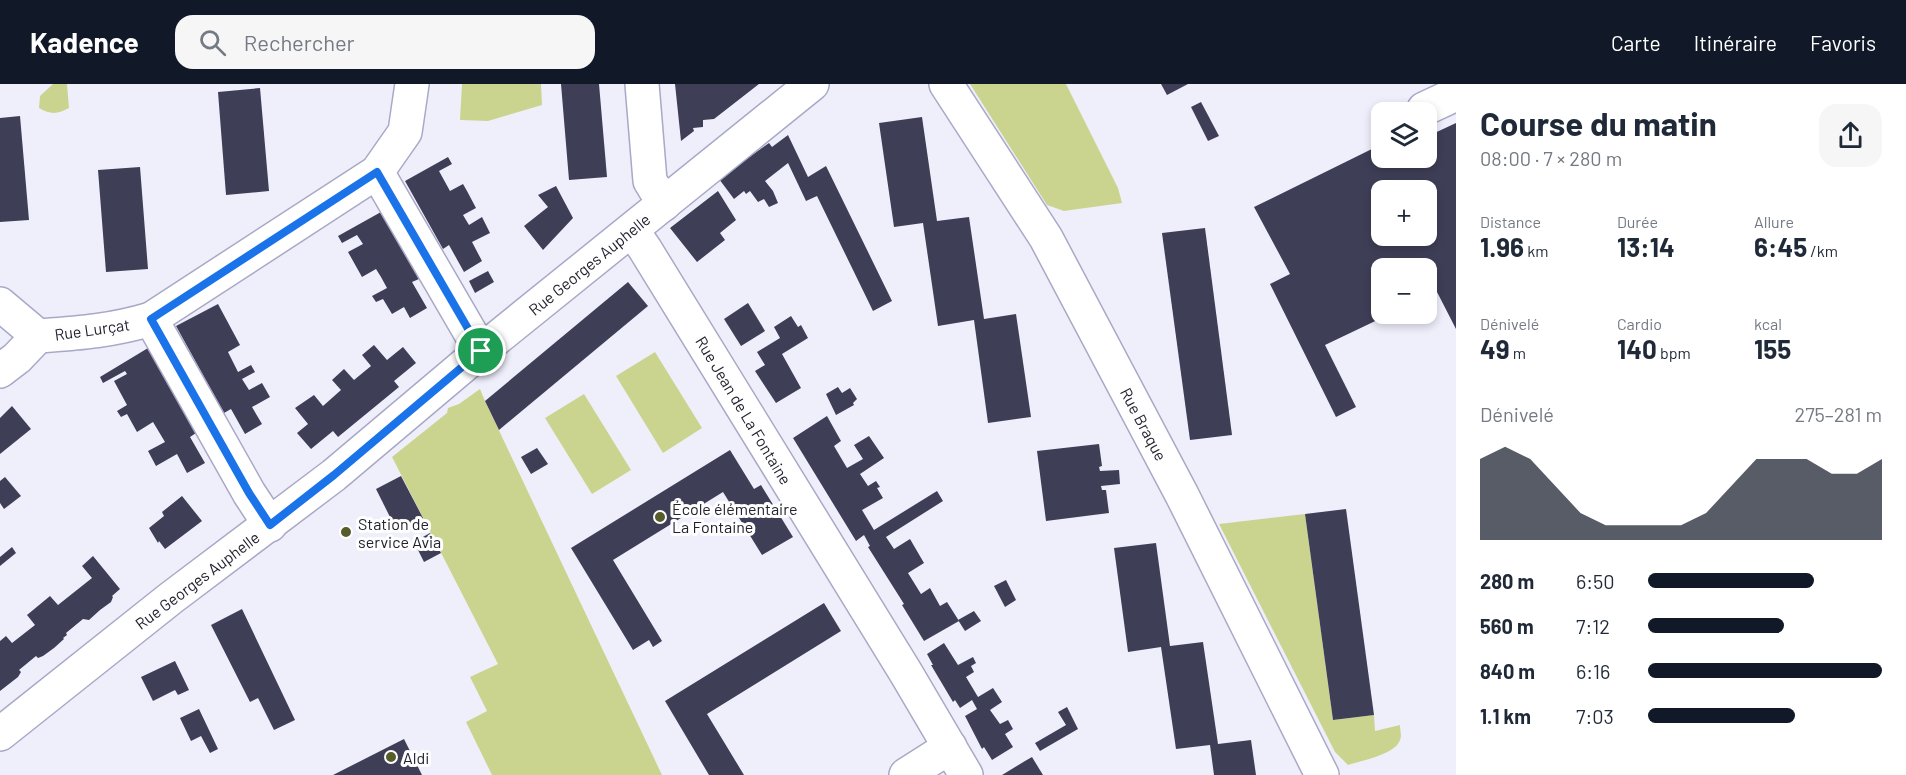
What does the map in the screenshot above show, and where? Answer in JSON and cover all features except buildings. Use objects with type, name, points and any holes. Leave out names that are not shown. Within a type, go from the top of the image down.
[{"type":"street","name":"Rue Lurçat","points":[[0,304],[38,336],[97,332],[151,319],[377,172],[405,132],[412,84]]},
{"type":"street","points":[[642,84],[650,180],[664,204]]},
{"type":"street","name":"Rue Georges Auphelle","points":[[0,734],[171,598],[334,475],[481,351],[812,84]]},
{"type":"street","name":"Rue Braque","points":[[946,84],[1046,238],[1182,495],[1322,775]]},
{"type":"street","points":[[1437,103],[1456,94]]},
{"type":"street","points":[[377,172],[481,351]]},
{"type":"street","name":"Rue Jean de La Fontaine","points":[[632,230],[652,259],[958,761]]},
{"type":"street","points":[[151,319],[249,493],[270,525]]},
{"type":"street","points":[[0,371],[17,358],[38,336]]},
{"type":"street","points":[[906,775],[958,761]]},
{"type":"green space","points":[[53,84],[67,84],[69,108],[61,112],[47,112],[39,108],[40,96]]},
{"type":"green space","points":[[462,84],[541,84],[542,105],[488,121],[460,120]]},
{"type":"green space","points":[[970,84],[1066,84],[1118,188],[1122,203],[1064,211],[1047,205]]},
{"type":"green space","points":[[655,352],[702,428],[663,453],[616,376]]},
{"type":"green space","points":[[480,389],[662,775],[492,775],[466,722],[487,711],[470,677],[498,664],[392,457],[447,413],[448,408],[459,404]]},
{"type":"green space","points":[[584,394],[631,470],[592,494],[545,418]]},
{"type":"green space","points":[[1305,514],[1333,720],[1374,715],[1375,731],[1400,725],[1401,738],[1392,749],[1348,765],[1335,752],[1219,524]]},
{"type":"place","name":"École élémentaire La Fontaine","points":[[660,517]]},
{"type":"place","name":"Station de service Avia","points":[[346,532]]},
{"type":"place","name":"Aldi","points":[[391,757]]},
{"type":"route","points":[[377,172],[481,351],[334,475],[270,525],[249,493],[151,319],[377,172]]}]
